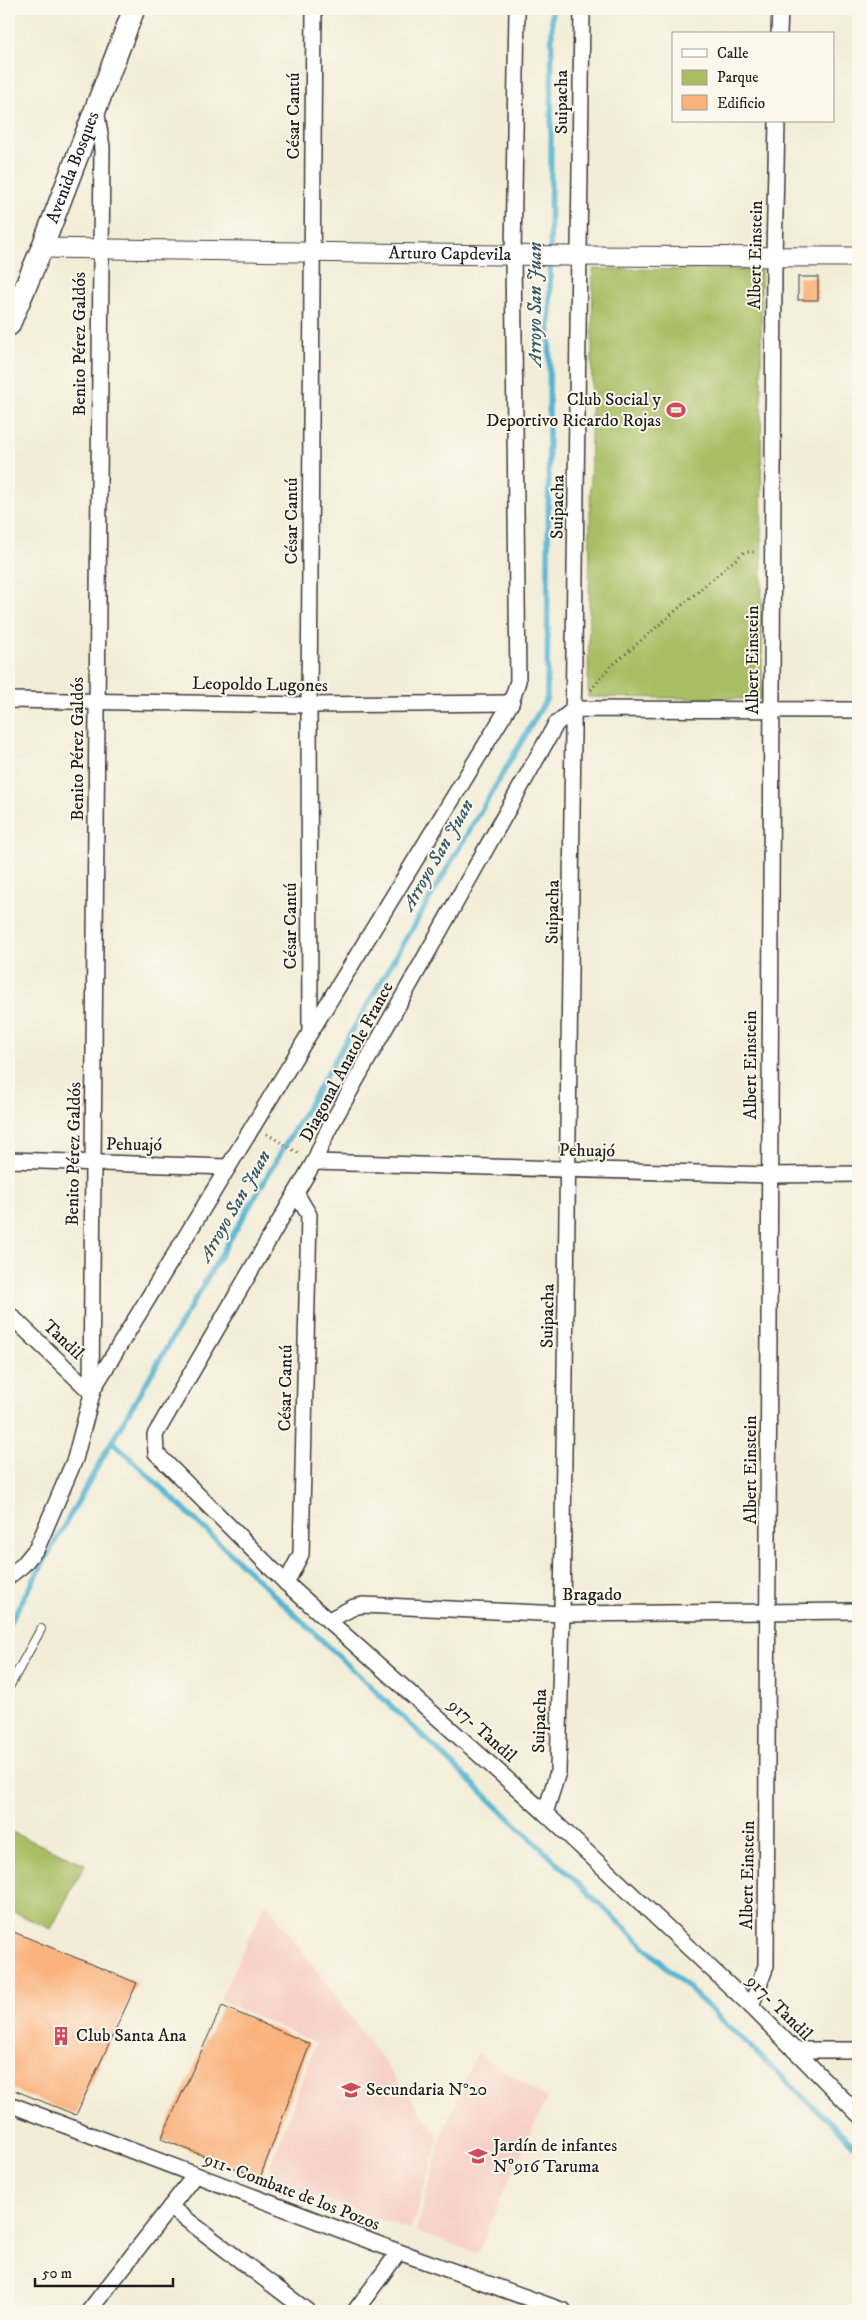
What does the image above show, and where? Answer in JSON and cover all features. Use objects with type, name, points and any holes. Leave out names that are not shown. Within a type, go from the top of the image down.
[{"type":"main road","name":"Avenida Bosques","points":[[9,325],[42,248],[95,106],[134,9]]},
{"type":"street","name":"César Cantú","points":[[310,1033],[309,705],[314,9]]},
{"type":"street","points":[[93,1389],[511,703],[518,681],[521,255],[517,9]]},
{"type":"street","name":"Suipacha","points":[[545,1813],[558,1772],[562,1614],[574,709],[574,256],[582,9]]},
{"type":"street","points":[[779,32],[780,9]]},
{"type":"street","name":"Benito Pérez Galdós","points":[[9,1576],[23,1565],[37,1548],[74,1459],[93,1389],[93,1163],[102,147],[95,106]]},
{"type":"street","name":"Albert Einstein","points":[[752,2006],[766,1966],[774,258],[777,122]]},
{"type":"street","name":"Arturo Capdevila","points":[[42,248],[574,256],[858,257]]},
{"type":"street","name":"Leopoldo Lugones","points":[[9,700],[309,705],[511,703]]},
{"type":"street","points":[[574,709],[858,710]]},
{"type":"street","name":"Diagonal Anatole France","points":[[155,1435],[314,1162],[328,1130],[556,724],[574,709]]},
{"type":"street","name":"Pehuajó","points":[[9,1160],[228,1167]]},
{"type":"street","name":"Pehuajó","points":[[314,1162],[769,1175],[858,1174]]},
{"type":"street","name":"César Cantú","points":[[286,1583],[301,1554],[309,1215],[296,1193]]},
{"type":"street","name":"Tandil","points":[[9,1314],[93,1389]]},
{"type":"street","name":"917- Tandil","points":[[155,1435],[156,1453],[286,1583],[545,1813],[752,2006],[858,2114]]},
{"type":"street","name":"Bragado","points":[[329,1620],[354,1607],[363,1605],[562,1614],[858,1611]]},
{"type":"street","points":[[794,2050],[858,2050]]},
{"type":"street","name":"911- Combate de los Pozos","points":[[9,2104],[399,2252],[564,2311]]},
{"type":"street","points":[[89,2311],[195,2175]]},
{"type":"street","points":[[170,2206],[307,2311]]},
{"type":"street","points":[[355,2311],[399,2252]]},
{"type":"lane","points":[[9,1687],[41,1629]]},
{"type":"path","points":[[574,709],[608,669],[744,552],[773,552]]},
{"type":"path","points":[[280,1142],[300,1154]]},
{"type":"shaded area","name":"Secundaria N°20","points":[[266,1902],[439,2137],[411,2230],[265,2179],[316,2043],[220,2000]]},
{"type":"shaded area","name":"Jardín de infantes Nº916 Taruma","points":[[477,2053],[547,2098],[478,2253],[416,2232],[442,2135]]},
{"type":"green space","name":"Club Social y Deportivo Ricardo Rojas","points":[[593,269],[761,270],[762,699],[588,697]]},
{"type":"green space","points":[[9,1831],[85,1864],[51,1929],[9,1910]]},
{"type":"building","points":[[798,277],[818,277],[818,300],[798,300]]},
{"type":"building","name":"Club Santa Ana","points":[[9,1930],[137,1983],[76,2115],[9,2088]]},
{"type":"building","points":[[222,2006],[310,2044],[260,2178],[161,2139]]},
{"type":"waterway","name":"Arroyo San Juan","points":[[9,1624],[112,1441],[547,698],[552,9]]},
{"type":"waterway","points":[[112,1441],[858,2149]]},
{"type":"place","name":"Club Social y Deportivo Ricardo Rojas","points":[[676,410]]},
{"type":"place","name":"Club Santa Ana","points":[[61,2036]]},
{"type":"place","name":"Secundaria N°20","points":[[351,2090]]},
{"type":"place","name":"Jardín de infantes Nº916 Taruma","points":[[478,2156]]}]
